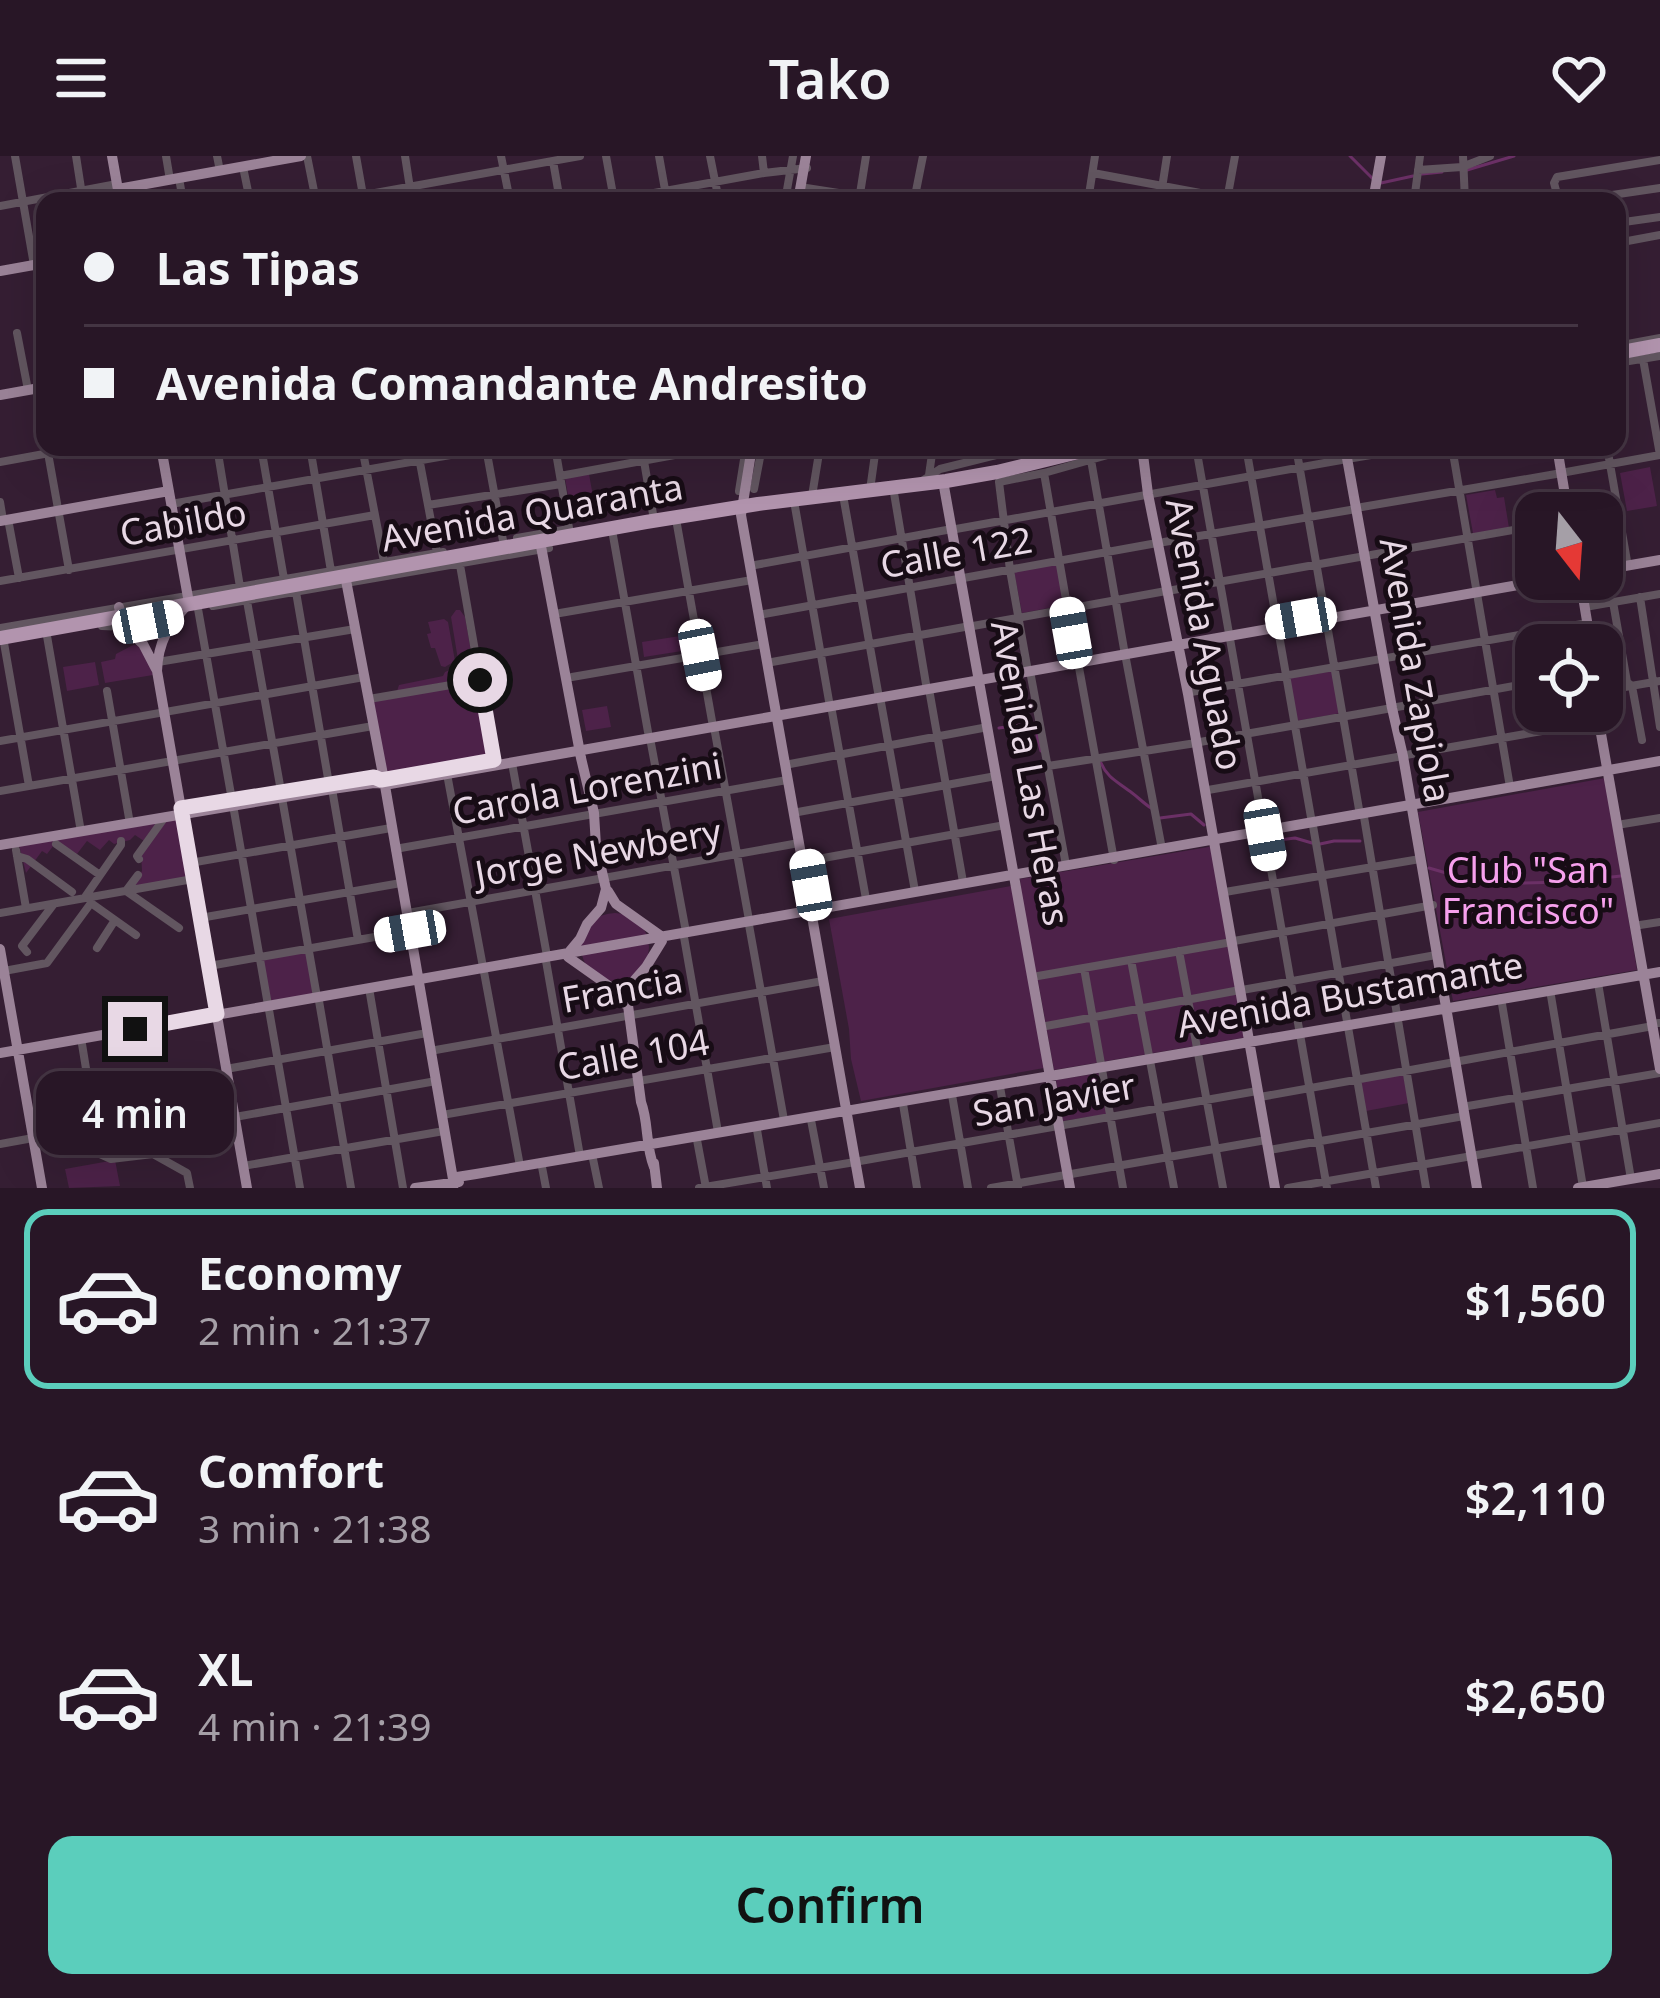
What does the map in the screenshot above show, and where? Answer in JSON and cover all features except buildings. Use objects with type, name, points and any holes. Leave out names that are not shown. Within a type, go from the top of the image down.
[{"type":"highway","points":[[1626,353],[1660,347]]},
{"type":"highway","points":[[1014,456],[1028,465]]},
{"type":"highway","name":"Avenida Quaranta","points":[[1,637],[297,586],[437,555],[503,544],[544,544],[569,532],[675,518],[749,489],[775,502],[794,500],[1028,465],[1057,456]]},
{"type":"highway","points":[[387,564],[422,571]]},
{"type":"highway","name":"Avenida Quaranta","points":[[1,637],[69,629],[120,616]]},
{"type":"main road","points":[[112,156],[119,191],[248,161],[304,156]]},
{"type":"main road","points":[[1375,192],[1381,156]]},
{"type":"main road","points":[[801,163],[801,192]]},
{"type":"main road","points":[[0,271],[36,265]]},
{"type":"main road","points":[[0,395],[36,389]]},
{"type":"main road","points":[[163,456],[188,605],[163,636],[157,667],[247,1188]]},
{"type":"main road","points":[[753,456],[746,515],[788,780],[862,1188]]},
{"type":"main road","points":[[753,456],[749,489],[752,580],[790,764],[823,981],[849,1112]]},
{"type":"main road","name":"Avenida Aguado","points":[[1143,456],[1208,790],[1275,1188]]},
{"type":"main road","name":"Avenida Zapiola","points":[[1350,456],[1480,1188]]},
{"type":"main road","points":[[1555,456],[1562,492]]},
{"type":"main road","name":"Avenida Las Heras","points":[[934,480],[954,529],[964,578],[1069,1181]]},
{"type":"main road","points":[[4,520],[170,498]]},
{"type":"main road","points":[[544,544],[572,677],[605,883],[616,904],[644,922],[657,939]]},
{"type":"main road","points":[[544,544],[582,747]]},
{"type":"main road","points":[[1623,562],[1660,557]]},
{"type":"main road","points":[[1623,563],[1660,557]]},
{"type":"main road","points":[[342,574],[454,1185]]},
{"type":"main road","points":[[1476,590],[1515,582]]},
{"type":"main road","points":[[383,781],[1515,584]]},
{"type":"main road","points":[[1579,600],[1582,624]]},
{"type":"main road","points":[[1583,600],[1587,624]]},
{"type":"main road","points":[[120,616],[157,667]]},
{"type":"main road","name":"Avenida Aguado","points":[[1178,642],[1191,692],[1233,942]]},
{"type":"main road","name":"Avenida Las Heras","points":[[980,677],[1054,1069],[1051,1076]]},
{"type":"main road","points":[[1604,732],[1651,973],[1660,1071]]},
{"type":"main road","points":[[0,843],[281,794],[447,774],[582,747]]},
{"type":"main road","points":[[1413,807],[1660,764]]},
{"type":"main road","points":[[0,1055],[1611,771]]},
{"type":"main road","points":[[1611,771],[1651,973]]},
{"type":"main road","points":[[0,843],[181,811]]},
{"type":"main road","points":[[813,911],[1215,842]]},
{"type":"main road","points":[[575,951],[587,924],[604,903],[605,883]]},
{"type":"main road","name":"Avenida Zapiola","points":[[1430,906],[1448,1008]]},
{"type":"main road","points":[[596,916],[614,910],[627,912]]},
{"type":"main road","points":[[657,939],[649,962],[628,989],[627,1011],[657,1188]]},
{"type":"main road","points":[[0,949],[4,996],[42,1188]]},
{"type":"main road","points":[[575,951],[586,969],[619,993],[627,1011]]},
{"type":"main road","name":"Avenida Bustamante","points":[[650,1146],[1651,973]]},
{"type":"main road","points":[[604,982],[636,977]]},
{"type":"main road","name":"Avenida Bustamante","points":[[415,1188],[454,1185],[457,1177],[542,1167],[784,1120],[1051,1076]]},
{"type":"main road","name":"Avenida Bustamante","points":[[476,1176],[587,1158]]},
{"type":"main road","points":[[1593,1188],[1660,1175]]},
{"type":"main road","points":[[1582,1188],[1632,1183]]},
{"type":"street","points":[[15,156],[36,252]]},
{"type":"street","points":[[76,156],[81,192]]},
{"type":"street","points":[[166,156],[180,192]]},
{"type":"street","points":[[218,156],[220,171]]},
{"type":"street","points":[[304,156],[314,192]]},
{"type":"street","points":[[356,156],[363,192]]},
{"type":"street","points":[[405,156],[411,192]]},
{"type":"street","points":[[501,156],[508,192]]},
{"type":"street","points":[[389,192],[580,156]]},
{"type":"street","points":[[606,156],[612,192]]},
{"type":"street","points":[[659,156],[666,192]]},
{"type":"street","points":[[710,156],[717,192]]},
{"type":"street","points":[[762,156],[764,172]]},
{"type":"street","points":[[860,192],[866,156]]},
{"type":"street","points":[[916,192],[922,156]]},
{"type":"street","points":[[1090,192],[1095,156]]},
{"type":"street","points":[[1161,192],[1167,156]]},
{"type":"street","points":[[1228,192],[1235,156]]},
{"type":"street","points":[[1415,192],[1420,156]]},
{"type":"street","points":[[1418,170],[1490,156]]},
{"type":"street","points":[[552,159],[558,192]]},
{"type":"street","points":[[1556,192],[1557,177],[1660,160]]},
{"type":"street","points":[[248,161],[250,192]]},
{"type":"street","points":[[1463,161],[1465,192]]},
{"type":"street","points":[[681,192],[801,163]]},
{"type":"street","points":[[1093,173],[1187,192]]},
{"type":"street","points":[[803,188],[823,192]]},
{"type":"street","points":[[1626,195],[1660,188]]},
{"type":"street","points":[[0,206],[36,201]]},
{"type":"street","points":[[1626,223],[1660,217]]},
{"type":"street","points":[[1626,241],[1660,235]]},
{"type":"street","points":[[17,333],[28,390]]},
{"type":"street","points":[[1626,356],[1643,359],[1660,347]]},
{"type":"street","points":[[1643,359],[1660,456]]},
{"type":"street","points":[[0,462],[36,455]]},
{"type":"street","points":[[49,456],[70,570]]},
{"type":"street","points":[[218,456],[351,1188]]},
{"type":"street","points":[[263,456],[276,532],[297,586],[358,940]]},
{"type":"street","points":[[311,456],[323,524],[342,574],[422,571],[544,544]]},
{"type":"street","points":[[364,456],[387,564]]},
{"type":"street","points":[[419,456],[437,555]]},
{"type":"street","points":[[170,498],[225,495],[442,456]]},
{"type":"street","points":[[487,456],[503,544],[569,532],[557,456]]},
{"type":"street","points":[[641,456],[644,460]]},
{"type":"street","points":[[645,456],[654,521]]},
{"type":"street","points":[[428,505],[494,495],[663,456]]},
{"type":"street","points":[[812,497],[819,456]]},
{"type":"street","points":[[870,490],[875,456]]},
{"type":"street","points":[[933,456],[934,480]]},
{"type":"street","points":[[934,480],[940,469],[979,456]]},
{"type":"street","points":[[1066,866],[1018,618],[999,482],[1044,473],[1090,456]]},
{"type":"street","points":[[1095,456],[1099,503],[1162,849]]},
{"type":"street","points":[[1198,456],[1326,1185]]},
{"type":"street","points":[[1248,456],[1376,1188]]},
{"type":"street","points":[[1297,456],[1426,1188]]},
{"type":"street","points":[[755,565],[1299,468],[1339,456]]},
{"type":"street","points":[[1454,456],[1510,787]]},
{"type":"street","points":[[1608,456],[1627,561]]},
{"type":"street","name":"Calle 122","points":[[764,614],[1660,456]]},
{"type":"street","points":[[1044,473],[1114,859]]},
{"type":"street","points":[[892,487],[963,883]]},
{"type":"street","points":[[842,494],[915,891]]},
{"type":"street","points":[[794,500],[866,899]]},
{"type":"street","points":[[0,502],[19,578]]},
{"type":"street","name":"Cabildo","points":[[0,581],[375,515]]},
{"type":"street","points":[[675,518],[784,1120]]},
{"type":"street","points":[[612,529],[718,1132]]},
{"type":"street","points":[[772,662],[1515,530]]},
{"type":"street","points":[[460,565],[494,760]]},
{"type":"street","points":[[560,613],[752,580]]},
{"type":"street","points":[[1585,607],[1660,594]]},
{"type":"street","points":[[1640,597],[1660,727]]},
{"type":"street","points":[[1613,602],[1642,740]]},
{"type":"street","points":[[188,605],[206,654],[216,703],[300,1188]]},
{"type":"street","points":[[29,786],[1,637],[47,636],[69,629]]},
{"type":"street","points":[[157,667],[355,629]]},
{"type":"street","points":[[47,636],[80,826]]},
{"type":"street","points":[[1191,692],[1515,636]]},
{"type":"street","points":[[572,677],[764,644]]},
{"type":"street","points":[[0,741],[364,677]]},
{"type":"street","points":[[368,699],[480,680]]},
{"type":"street","points":[[1623,688],[1656,682]]},
{"type":"street","points":[[1048,766],[1515,686]]},
{"type":"street","points":[[0,691],[12,689]]},
{"type":"street","points":[[107,691],[129,818]]},
{"type":"street","points":[[0,791],[373,726]]},
{"type":"street","points":[[790,764],[988,728]]},
{"type":"street","points":[[1208,790],[1526,732]]},
{"type":"street","points":[[512,762],[569,1093],[599,1188]]},
{"type":"street","points":[[447,774],[520,1166]]},
{"type":"street","points":[[798,812],[996,776]]},
{"type":"street","name":"Carola Lorenzini","points":[[395,849],[788,780]]},
{"type":"street","points":[[139,859],[165,817]]},
{"type":"street","points":[[1623,824],[1660,818]]},
{"type":"street","points":[[807,861],[1005,825]]},
{"type":"street","points":[[190,863],[392,828]]},
{"type":"street","points":[[4,971],[46,963],[121,842]]},
{"type":"street","name":"Jorge Newbery","points":[[406,914],[605,883],[799,843]]},
{"type":"street","points":[[56,844],[100,875]]},
{"type":"street","points":[[40,922],[23,892],[16,853],[72,892]]},
{"type":"street","points":[[1225,892],[1371,867],[1423,866]]},
{"type":"street","points":[[126,891],[138,875]]},
{"type":"street","points":[[0,913],[193,879]]},
{"type":"street","points":[[200,918],[401,883]]},
{"type":"street","points":[[126,891],[179,928]]},
{"type":"street","points":[[88,899],[136,935]]},
{"type":"street","points":[[26,952],[22,946],[53,903]]},
{"type":"street","points":[[1037,976],[1430,906]]},
{"type":"street","points":[[97,948],[115,920]]},
{"type":"street","points":[[1640,926],[1660,922]]},
{"type":"street","points":[[208,967],[410,931]]},
{"type":"street","points":[[1180,951],[1223,1188]]},
{"type":"street","points":[[1046,1026],[1436,956]]},
{"type":"street","points":[[1131,960],[1174,1188]]},
{"type":"street","points":[[1084,968],[1123,1188]]},
{"type":"street","name":"Francia","points":[[430,1051],[627,1011],[823,981]]},
{"type":"street","points":[[1598,982],[1632,1183]]},
{"type":"street","points":[[369,990],[403,1188]]},
{"type":"street","points":[[1550,990],[1582,1188]]},
{"type":"street","points":[[1501,998],[1533,1188]]},
{"type":"street","name":"San Javier","points":[[704,1188],[766,1183],[911,1151],[1657,1027]]},
{"type":"street","points":[[226,1069],[427,1034]]},
{"type":"street","points":[[82,1040],[100,1154],[111,1159],[153,1154],[187,1173],[190,1188]]},
{"type":"street","name":"Calle 104","points":[[442,1115],[835,1047]]},
{"type":"street","points":[[991,1188],[1069,1181],[1119,1166],[1216,1148],[1366,1133],[1517,1097],[1660,1071]]},
{"type":"street","points":[[235,1117],[436,1081]]},
{"type":"street","points":[[1000,1087],[1018,1186]]},
{"type":"street","points":[[952,1095],[968,1188]]},
{"type":"street","points":[[903,1104],[917,1188]]},
{"type":"street","points":[[811,1120],[824,1188]]},
{"type":"street","points":[[1288,1188],[1660,1123]]},
{"type":"street","points":[[757,1130],[766,1183]]},
{"type":"street","points":[[243,1166],[444,1131]]},
{"type":"street","points":[[0,1144],[33,1138]]},
{"type":"street","points":[[698,1140],[704,1188]]},
{"type":"street","points":[[542,1167],[546,1188]]},
{"type":"green space","points":[[1650,467],[1657,506],[1627,511],[1620,473]]},
{"type":"green space","points":[[589,474],[596,513],[572,518],[565,478]]},
{"type":"green space","points":[[1495,490],[1497,498],[1504,497],[1509,528],[1473,533],[1466,495]]},
{"type":"green space","points":[[1057,563],[1065,605],[1022,613],[1014,571]]},
{"type":"green space","points":[[456,610],[465,617],[473,677],[397,691],[399,685],[443,676],[459,666],[451,617]]},
{"type":"green space","points":[[444,619],[455,661],[445,667],[427,634],[431,633],[428,622]]},
{"type":"green space","points":[[680,636],[682,651],[644,657],[642,642]]},
{"type":"green space","points":[[133,645],[143,646],[153,675],[105,683],[101,662],[115,659]]},
{"type":"green space","points":[[95,662],[99,685],[67,691],[63,667]]},
{"type":"green space","points":[[1334,671],[1341,713],[1296,721],[1289,678]]},
{"type":"green space","points":[[479,683],[492,758],[386,777],[372,702]]},
{"type":"green space","points":[[607,706],[611,727],[586,731],[582,710]]},
{"type":"green space","name":"Club \"San Francisco\"","points":[[1605,778],[1637,970],[1453,1001],[1418,812]]},
{"type":"green space","points":[[179,817],[190,877],[131,888],[142,871],[141,853],[166,819]]},
{"type":"green space","points":[[159,820],[144,841],[135,835],[114,844],[109,840],[100,850],[87,841],[77,854],[59,843],[47,854],[42,851],[26,873],[19,845]]},
{"type":"green space","points":[[1214,846],[1247,1037],[1054,1070],[1037,975],[1044,1068],[861,1101],[829,919],[1021,888],[1020,879]]},
{"type":"green space","points":[[615,913],[639,923],[649,947],[639,971],[615,981],[591,971],[581,947],[591,923]]},
{"type":"green space","points":[[307,951],[315,995],[269,1003],[262,959]]},
{"type":"green space","points":[[1100,1073],[1107,1114],[1063,1121],[1056,1080]]},
{"type":"green space","points":[[1403,1073],[1409,1103],[1366,1111],[1360,1081]]},
{"type":"green space","points":[[227,1096],[232,1129],[221,1123],[216,1131],[207,1127],[203,1135],[188,1127],[198,1109],[213,1117]]},
{"type":"green space","points":[[115,1160],[120,1186],[69,1188],[65,1169]]},
{"type":"waterway","points":[[1350,156],[1372,178]]},
{"type":"waterway","points":[[1467,170],[1514,156]]},
{"type":"waterway","points":[[1422,174],[1442,172]]},
{"type":"waterway","points":[[1381,183],[1413,176]]},
{"type":"waterway","points":[[999,728],[1034,723],[1041,751]]},
{"type":"waterway","points":[[1101,763],[1112,778],[1151,808]]},
{"type":"waterway","points":[[1160,818],[1191,814],[1204,825]]},
{"type":"waterway","points":[[1279,840],[1312,843]]},
{"type":"waterway","points":[[1320,844],[1360,841]]},
{"type":"waterway","points":[[1429,868],[1484,884],[1621,876]]},
{"type":"route","points":[[135,1029],[217,1014],[181,808],[494,760],[480,680]]}]
